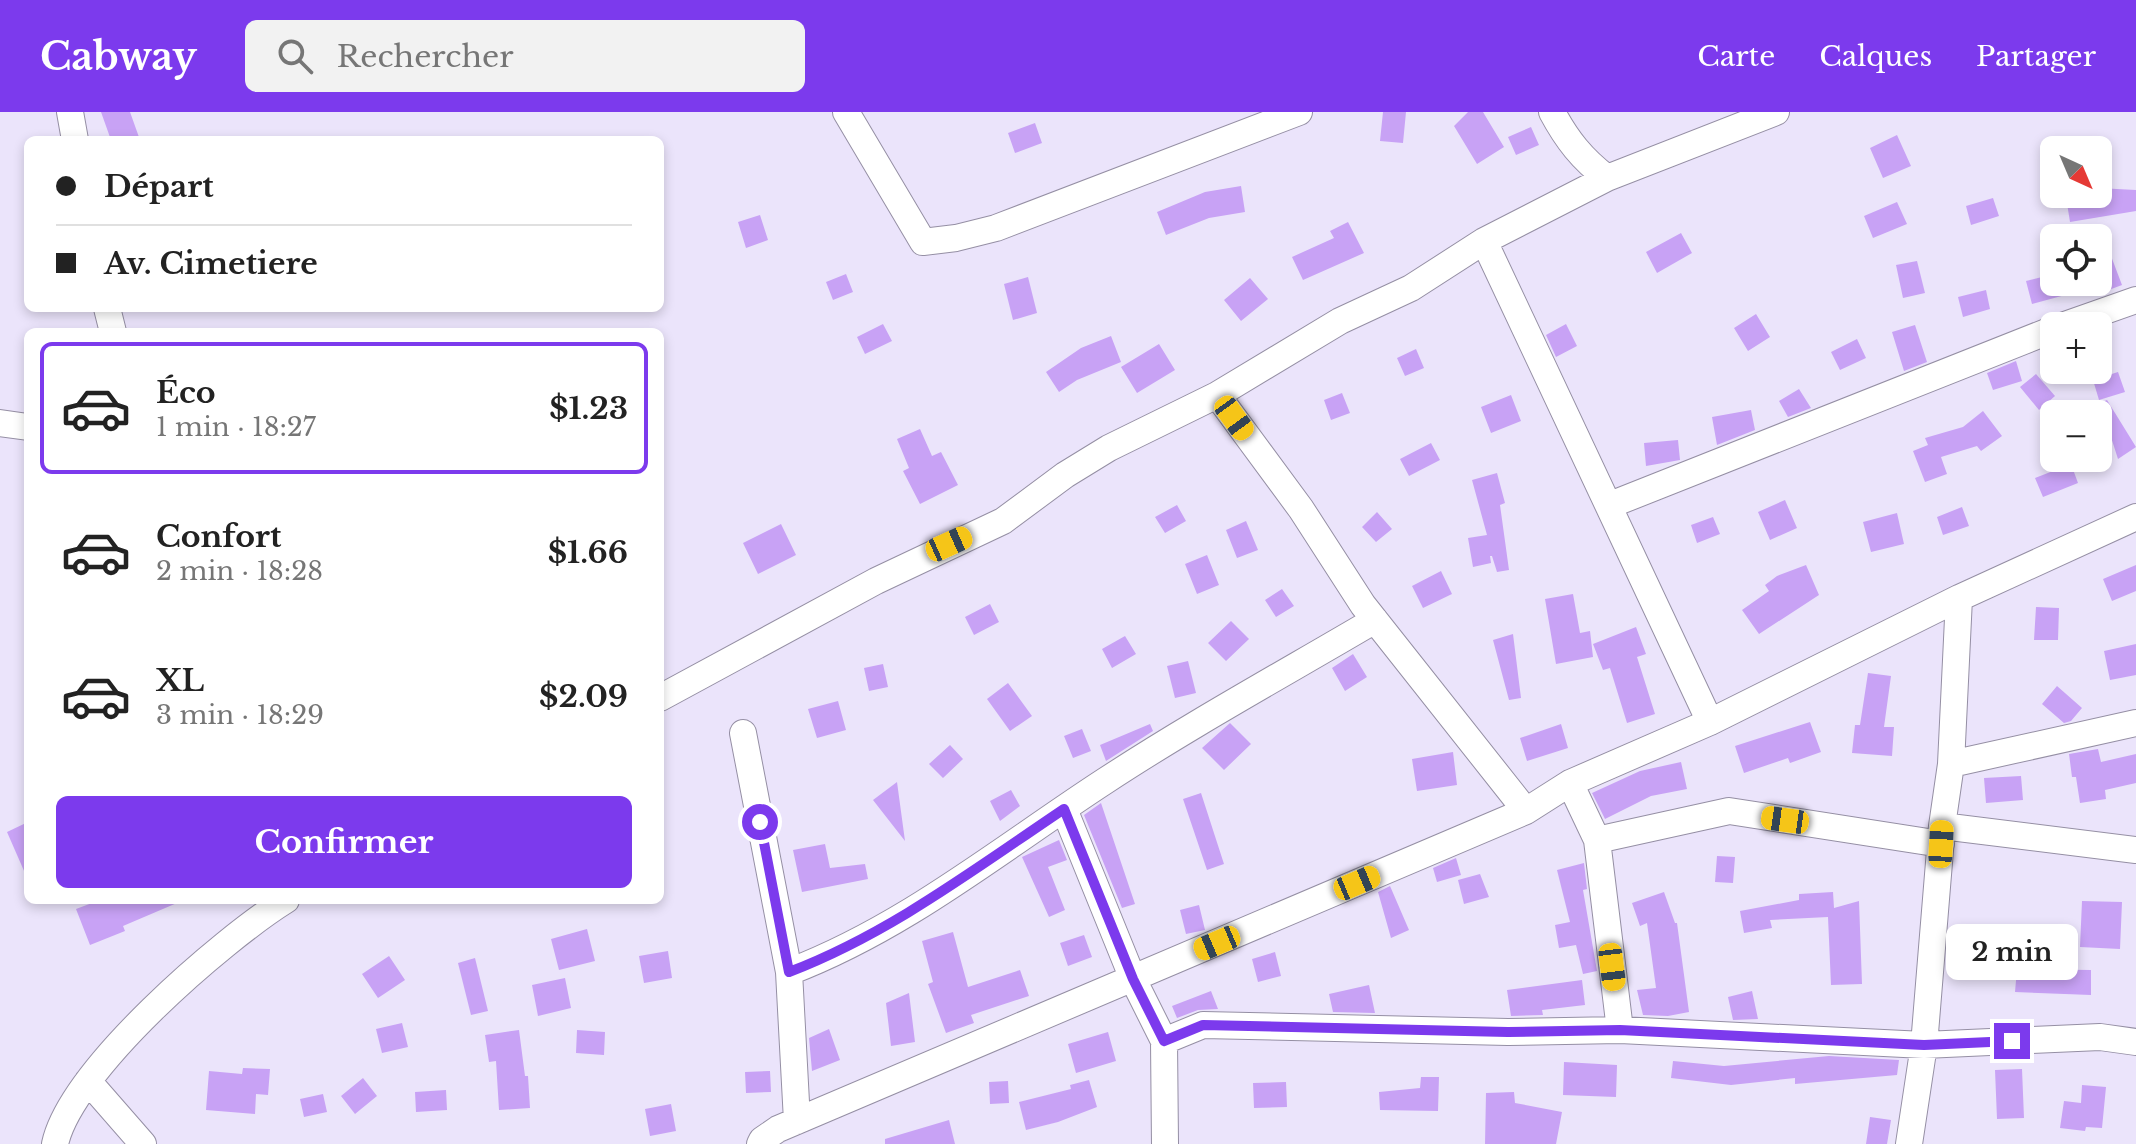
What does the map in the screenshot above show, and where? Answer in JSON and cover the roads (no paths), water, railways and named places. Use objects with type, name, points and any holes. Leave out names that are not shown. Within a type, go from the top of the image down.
[{"type":"street","points":[[70,112],[74,136]]},
{"type":"street","points":[[846,112],[923,242],[996,228],[1299,112]]},
{"type":"street","points":[[1552,112],[1577,152],[1607,178]]},
{"type":"street","points":[[664,696],[876,581],[1003,521],[1065,475],[1109,448],[1217,395],[1340,321],[1411,288],[1484,241],[1607,178],[1776,112]]},
{"type":"street","points":[[1484,241],[1710,722]]},
{"type":"street","points":[[2102,312],[2136,300]]},
{"type":"street","points":[[1610,505],[2040,335]]},
{"type":"street","points":[[1217,395],[1301,509],[1375,620],[1526,811]]},
{"type":"street","points":[[0,423],[24,426]]},
{"type":"street","points":[[760,1144],[778,1129],[1526,811],[1570,783],[1710,722],[1959,598],[2136,517]]},
{"type":"street","points":[[1909,1144],[1924,1045],[1951,764],[1959,598]]},
{"type":"street","points":[[789,972],[834,955],[932,898],[1107,780],[1375,620]]},
{"type":"street","points":[[1951,764],[2136,723]]},
{"type":"street","points":[[743,733],[789,972],[797,1121]]},
{"type":"street","points":[[1570,783],[1597,840],[1620,1030]]},
{"type":"street","points":[[1064,809],[1133,979],[1164,1041],[1165,1144]]},
{"type":"street","points":[[1597,840],[1729,811],[1905,836],[1942,835],[2136,850]]},
{"type":"street","points":[[55,1144],[69,1109],[88,1081],[160,1001],[256,910]]},
{"type":"street","points":[[1164,1041],[1203,1025],[1508,1032],[1620,1030],[1924,1045],[2100,1037],[2136,1042]]},
{"type":"street","points":[[88,1081],[143,1144]]}]
